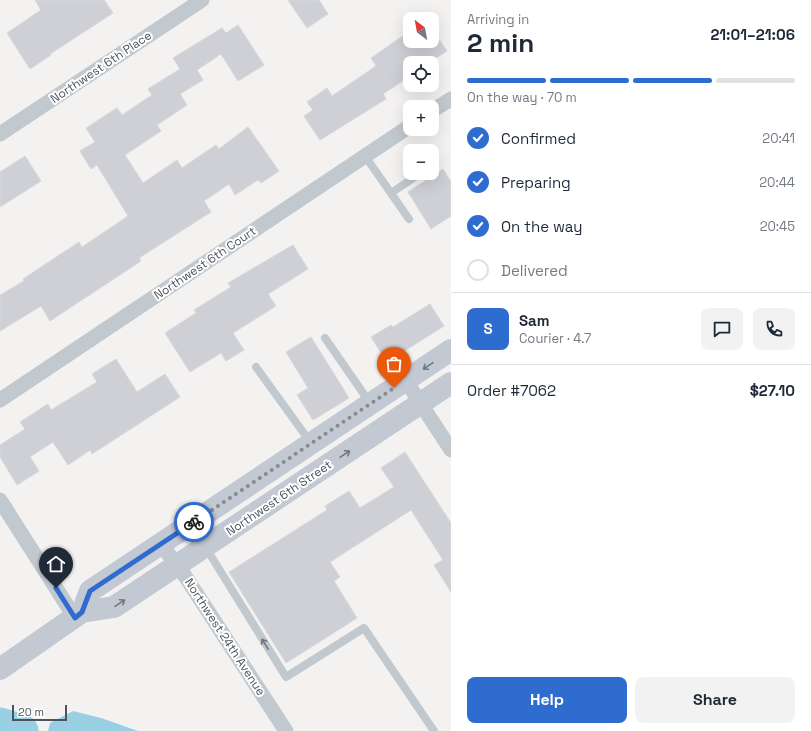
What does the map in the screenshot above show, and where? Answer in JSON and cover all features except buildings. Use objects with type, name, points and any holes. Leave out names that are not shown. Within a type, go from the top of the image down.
[{"type":"street","name":"Northwest 6th Place","points":[[0,134],[202,0]]},
{"type":"street","points":[[439,107],[451,99]]},
{"type":"street","name":"Northwest 6th Court","points":[[0,400],[403,131]]},
{"type":"street","points":[[79,615],[90,591],[451,350]]},
{"type":"street","points":[[406,381],[450,446]]},
{"type":"street","name":"Northwest 6th Street","points":[[8,664],[79,615],[114,607],[451,383]]},
{"type":"street","points":[[0,500],[79,615]]},
{"type":"street","name":"Northwest 24th Avenue","points":[[162,544],[286,731]]},
{"type":"lane","points":[[365,156],[409,219]]},
{"type":"lane","points":[[391,193],[410,180]]},
{"type":"lane","points":[[325,338],[370,404]]},
{"type":"lane","points":[[256,367],[312,443]]},
{"type":"lane","points":[[206,547],[286,677],[364,628],[434,731]]},
{"type":"water","points":[[73,711],[101,718],[138,731],[48,731],[50,723]]},
{"type":"waterway","points":[[0,724],[22,731]]},
{"type":"way so far","points":[[194,522],[394,388]]},
{"type":"route","points":[[56,588],[75,618],[82,612],[90,591],[194,522]]}]
